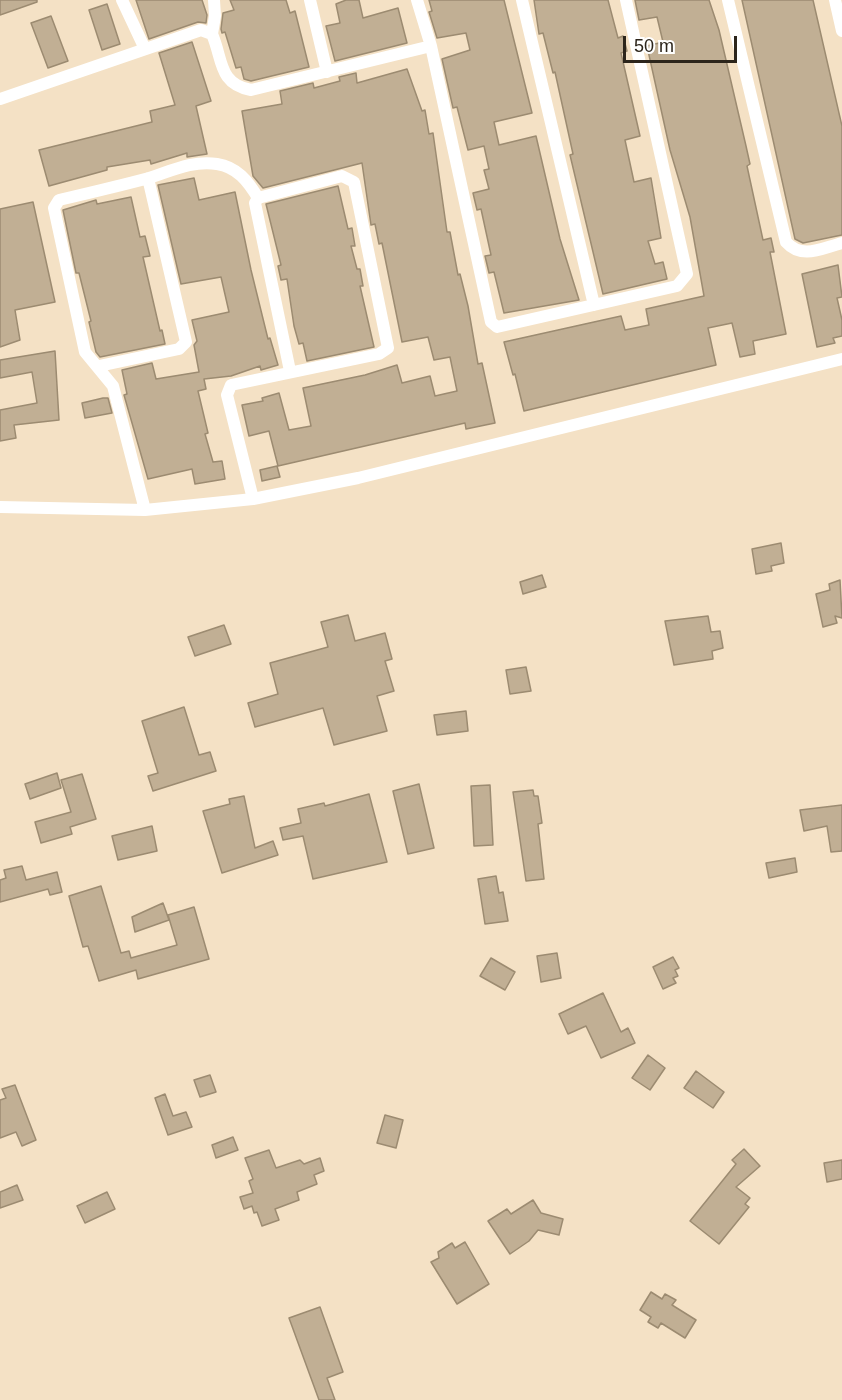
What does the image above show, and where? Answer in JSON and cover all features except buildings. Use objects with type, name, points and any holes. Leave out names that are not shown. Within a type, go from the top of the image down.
[{"type":"street","points":[[122,0],[145,49]]},
{"type":"street","points":[[214,0],[215,16],[212,34],[222,67],[228,79],[237,88],[251,90],[431,46]]},
{"type":"street","points":[[310,0],[327,72]]},
{"type":"street","points":[[417,0],[431,46],[491,322],[497,327],[507,327],[677,286],[687,274],[626,0]]},
{"type":"street","points":[[522,0],[594,305]]},
{"type":"street","points":[[728,0],[786,242],[797,252],[804,253],[842,243]]},
{"type":"street","points":[[835,0],[842,31]]},
{"type":"street","points":[[0,99],[201,30],[212,34]]},
{"type":"street","points":[[145,510],[113,386],[99,366],[88,358],[85,352],[54,208],[58,200],[148,178],[189,164],[217,164],[234,170],[248,181],[258,198]]},
{"type":"street","points":[[253,499],[227,395],[231,385],[379,354],[388,348],[354,182],[342,176],[258,198]]},
{"type":"street","points":[[99,366],[179,349],[186,342],[148,178]]},
{"type":"street","points":[[258,198],[254,207],[290,371]]},
{"type":"street","points":[[0,507],[145,510],[253,499],[358,478],[842,359]]}]
